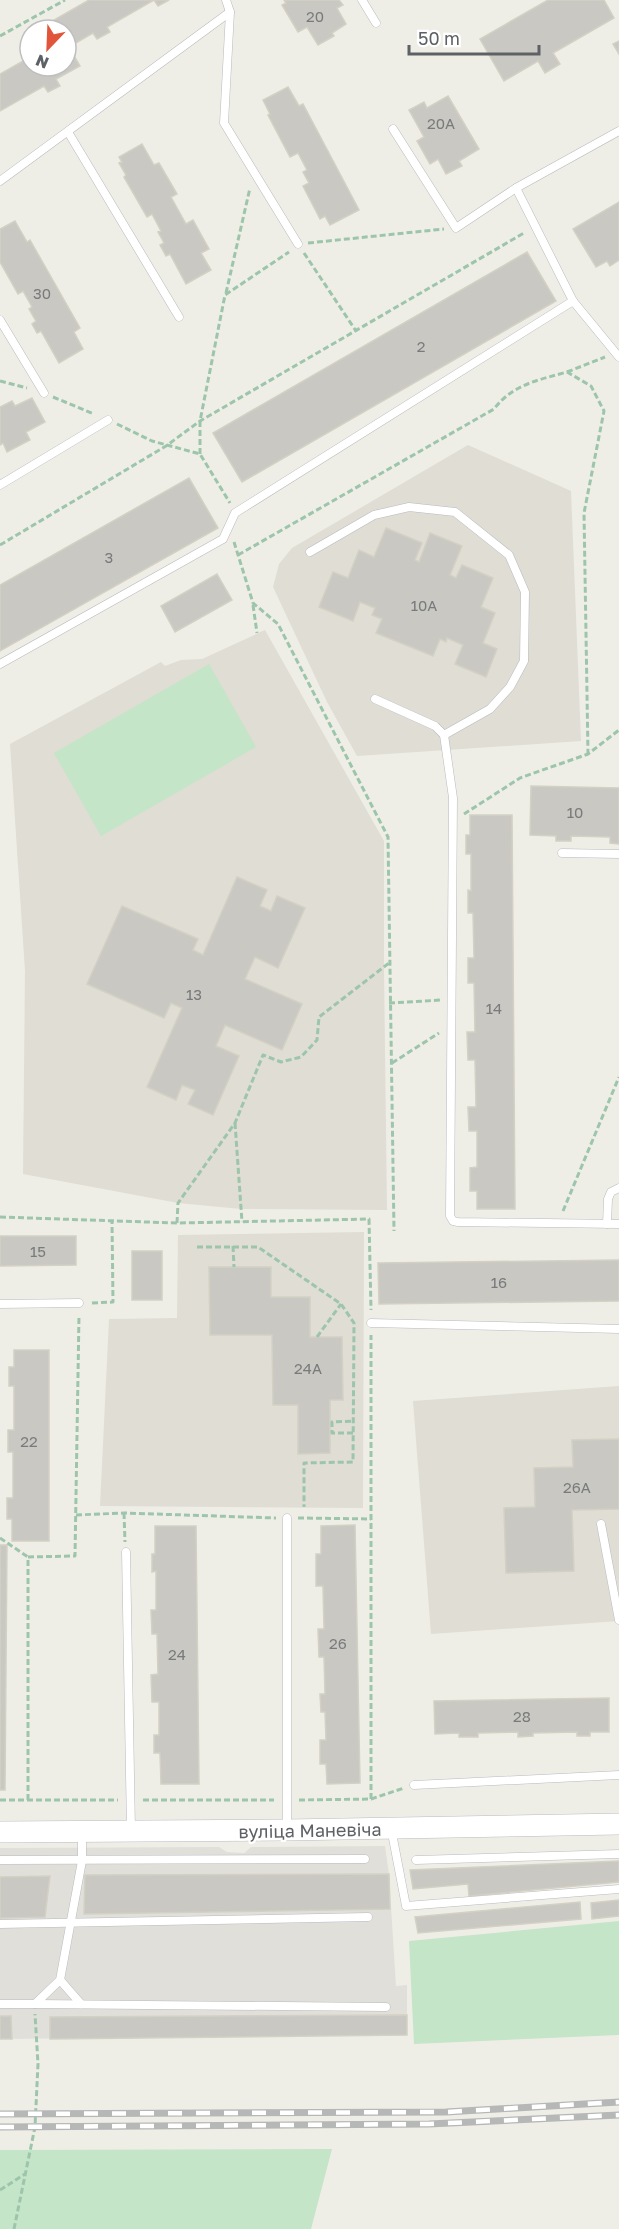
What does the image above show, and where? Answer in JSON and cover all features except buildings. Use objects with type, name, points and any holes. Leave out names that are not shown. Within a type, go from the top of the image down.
[{"type":"street","name":"вуліца Маневіча","points":[[0,1832],[82,1833],[619,1824]]},
{"type":"lane","points":[[226,0],[230,12],[224,123],[298,244]]},
{"type":"lane","points":[[362,0],[376,23]]},
{"type":"lane","points":[[0,180],[230,12]]},
{"type":"lane","points":[[393,129],[456,228],[516,188],[619,131]]},
{"type":"lane","points":[[68,132],[179,317]]},
{"type":"lane","points":[[516,188],[573,301],[617,355]]},
{"type":"lane","points":[[0,664],[223,538],[235,513],[573,301]]},
{"type":"lane","points":[[0,320],[44,393]]},
{"type":"lane","points":[[0,485],[108,420]]},
{"type":"lane","points":[[310,552],[374,515],[409,507],[455,512],[509,555],[525,592],[524,661],[510,687],[490,709],[444,735]]},
{"type":"lane","points":[[375,699],[435,726],[444,735],[453,798],[450,1216],[453,1221],[458,1222],[619,1224]]},
{"type":"lane","points":[[562,853],[619,854]]},
{"type":"lane","points":[[607,1224],[610,1192],[619,1188]]},
{"type":"lane","points":[[0,1304],[79,1303]]},
{"type":"lane","points":[[371,1323],[619,1329]]},
{"type":"lane","points":[[287,1518],[287,1830]]},
{"type":"lane","points":[[601,1524],[619,1620]]},
{"type":"lane","points":[[126,1552],[131,1832]]},
{"type":"lane","points":[[414,1785],[619,1775]]},
{"type":"lane","points":[[391,1828],[406,1906],[619,1889]]},
{"type":"lane","points":[[35,2004],[60,1980],[82,1861],[82,1833]]},
{"type":"lane","points":[[416,1860],[619,1854]]},
{"type":"lane","points":[[0,1860],[365,1859]]},
{"type":"lane","points":[[0,1924],[368,1917]]},
{"type":"lane","points":[[60,1980],[81,2004]]},
{"type":"lane","points":[[0,2004],[386,2007]]},
{"type":"path","points":[[0,36],[65,0]]},
{"type":"path","points":[[235,513],[200,453],[200,421],[225,295],[254,171]]},
{"type":"path","points":[[0,545],[166,446],[200,421],[536,226]]},
{"type":"path","points":[[225,295],[298,244],[388,237],[456,228]]},
{"type":"path","points":[[298,244],[356,331]]},
{"type":"path","points":[[238,555],[494,409],[504,396],[527,383],[617,355]]},
{"type":"path","points":[[567,372],[591,386],[604,411],[584,513],[588,754]]},
{"type":"path","points":[[0,381],[44,393],[166,446],[200,453]]},
{"type":"path","points":[[230,526],[253,603],[257,633]]},
{"type":"path","points":[[253,603],[278,624],[388,837],[394,1231]]},
{"type":"path","points":[[452,822],[520,778],[588,754],[619,730]]},
{"type":"path","points":[[177,1223],[178,1203],[235,1122],[263,1055],[281,1062],[301,1057],[317,1040],[319,1017],[389,963]]},
{"type":"path","points":[[389,1003],[451,1000]]},
{"type":"path","points":[[391,1063],[451,1025]]},
{"type":"path","points":[[557,1223],[619,1077]]},
{"type":"path","points":[[235,1122],[242,1222]]},
{"type":"path","points":[[0,1217],[177,1223],[369,1220],[371,1800]]},
{"type":"path","points":[[0,1538],[28,1557],[75,1556],[79,1303],[113,1302],[112,1221]]},
{"type":"path","points":[[197,1246],[258,1247],[341,1304],[354,1323],[353,1462],[304,1463],[304,1508]]},
{"type":"path","points":[[233,1246],[234,1267]]},
{"type":"path","points":[[317,1337],[341,1304]]},
{"type":"path","points":[[353,1433],[332,1433],[332,1422],[354,1422]]},
{"type":"path","points":[[76,1515],[124,1513],[371,1519]]},
{"type":"path","points":[[124,1513],[126,1552]]},
{"type":"path","points":[[28,1557],[28,1800]]},
{"type":"path","points":[[0,1800],[371,1800],[414,1785]]},
{"type":"path","points":[[14,2229],[35,2127],[38,2064],[35,2004]]},
{"type":"path","points":[[0,2190],[25,2174]]},
{"type":"shaded area","points":[[468,445],[571,491],[581,741],[357,756],[327,702],[273,587],[279,564],[292,548]]},
{"type":"shaded area","points":[[265,630],[384,841],[387,1210],[241,1209],[178,1203],[23,1174],[25,971],[10,744],[161,662],[165,666],[181,660],[202,659]]},
{"type":"shaded area","points":[[364,1232],[363,1508],[100,1506],[109,1319],[177,1318],[178,1235]]},
{"type":"shaded area","points":[[619,1386],[619,1621],[431,1634],[413,1401]]},
{"type":"shaded area","points":[[385,1846],[396,1986],[407,1985],[407,2035],[0,2039],[0,1848],[219,1847],[227,1852],[244,1853],[251,1847]]},
{"type":"green space","points":[[209,664],[256,747],[101,836],[54,753]]},
{"type":"green space","points":[[619,1921],[619,2035],[414,2044],[409,1941]]},
{"type":"green space","points":[[332,2149],[311,2229],[0,2229],[0,2150]]},
{"type":"railway","points":[[0,2114],[446,2112],[619,2102]]},
{"type":"railway","points":[[0,2127],[429,2124],[619,2115]]}]
